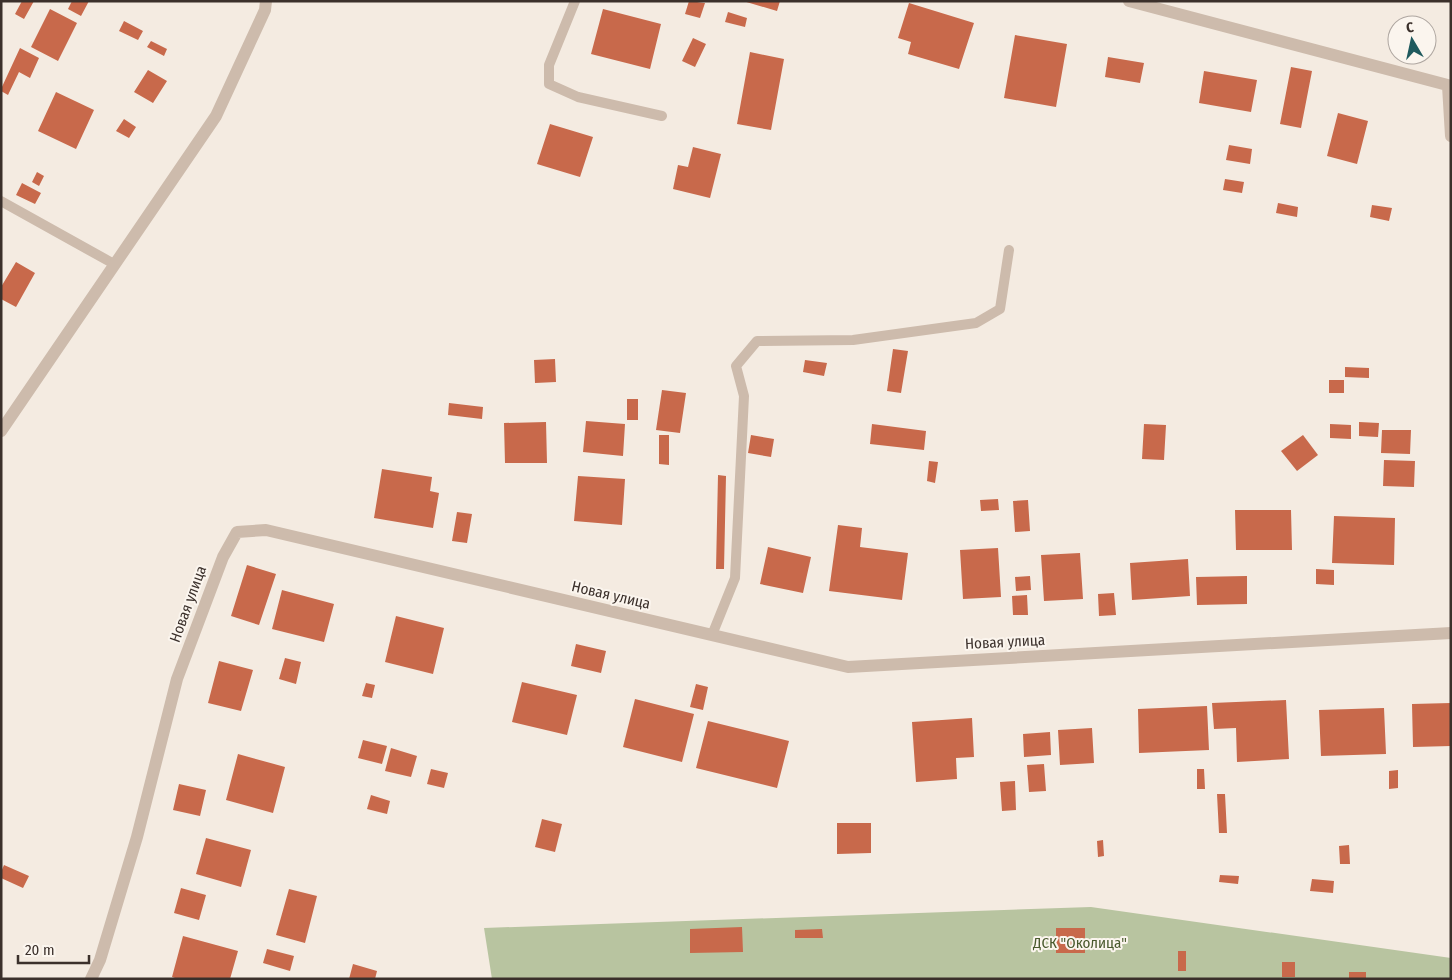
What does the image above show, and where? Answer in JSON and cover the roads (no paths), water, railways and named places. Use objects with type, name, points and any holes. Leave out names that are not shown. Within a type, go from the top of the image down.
[{"type":"street","points":[[1,431],[216,116],[265,10],[266,1]]},
{"type":"street","points":[[1128,1],[1449,86],[1451,136]]},
{"type":"street","name":"Новая улица","points":[[91,979],[100,960],[137,837],[177,679],[223,557],[237,532],[266,530],[848,667],[1451,633]]},
{"type":"lane","points":[[575,1],[549,64],[549,84],[578,98],[662,116]]},
{"type":"lane","points":[[1,201],[114,264]]},
{"type":"lane","points":[[712,636],[735,578],[744,396],[736,366],[757,342],[854,340],[976,323],[1000,309],[1009,250]]},
{"type":"park label","name":"ДСК \"Околица\"","points":[[1080,943]]}]
